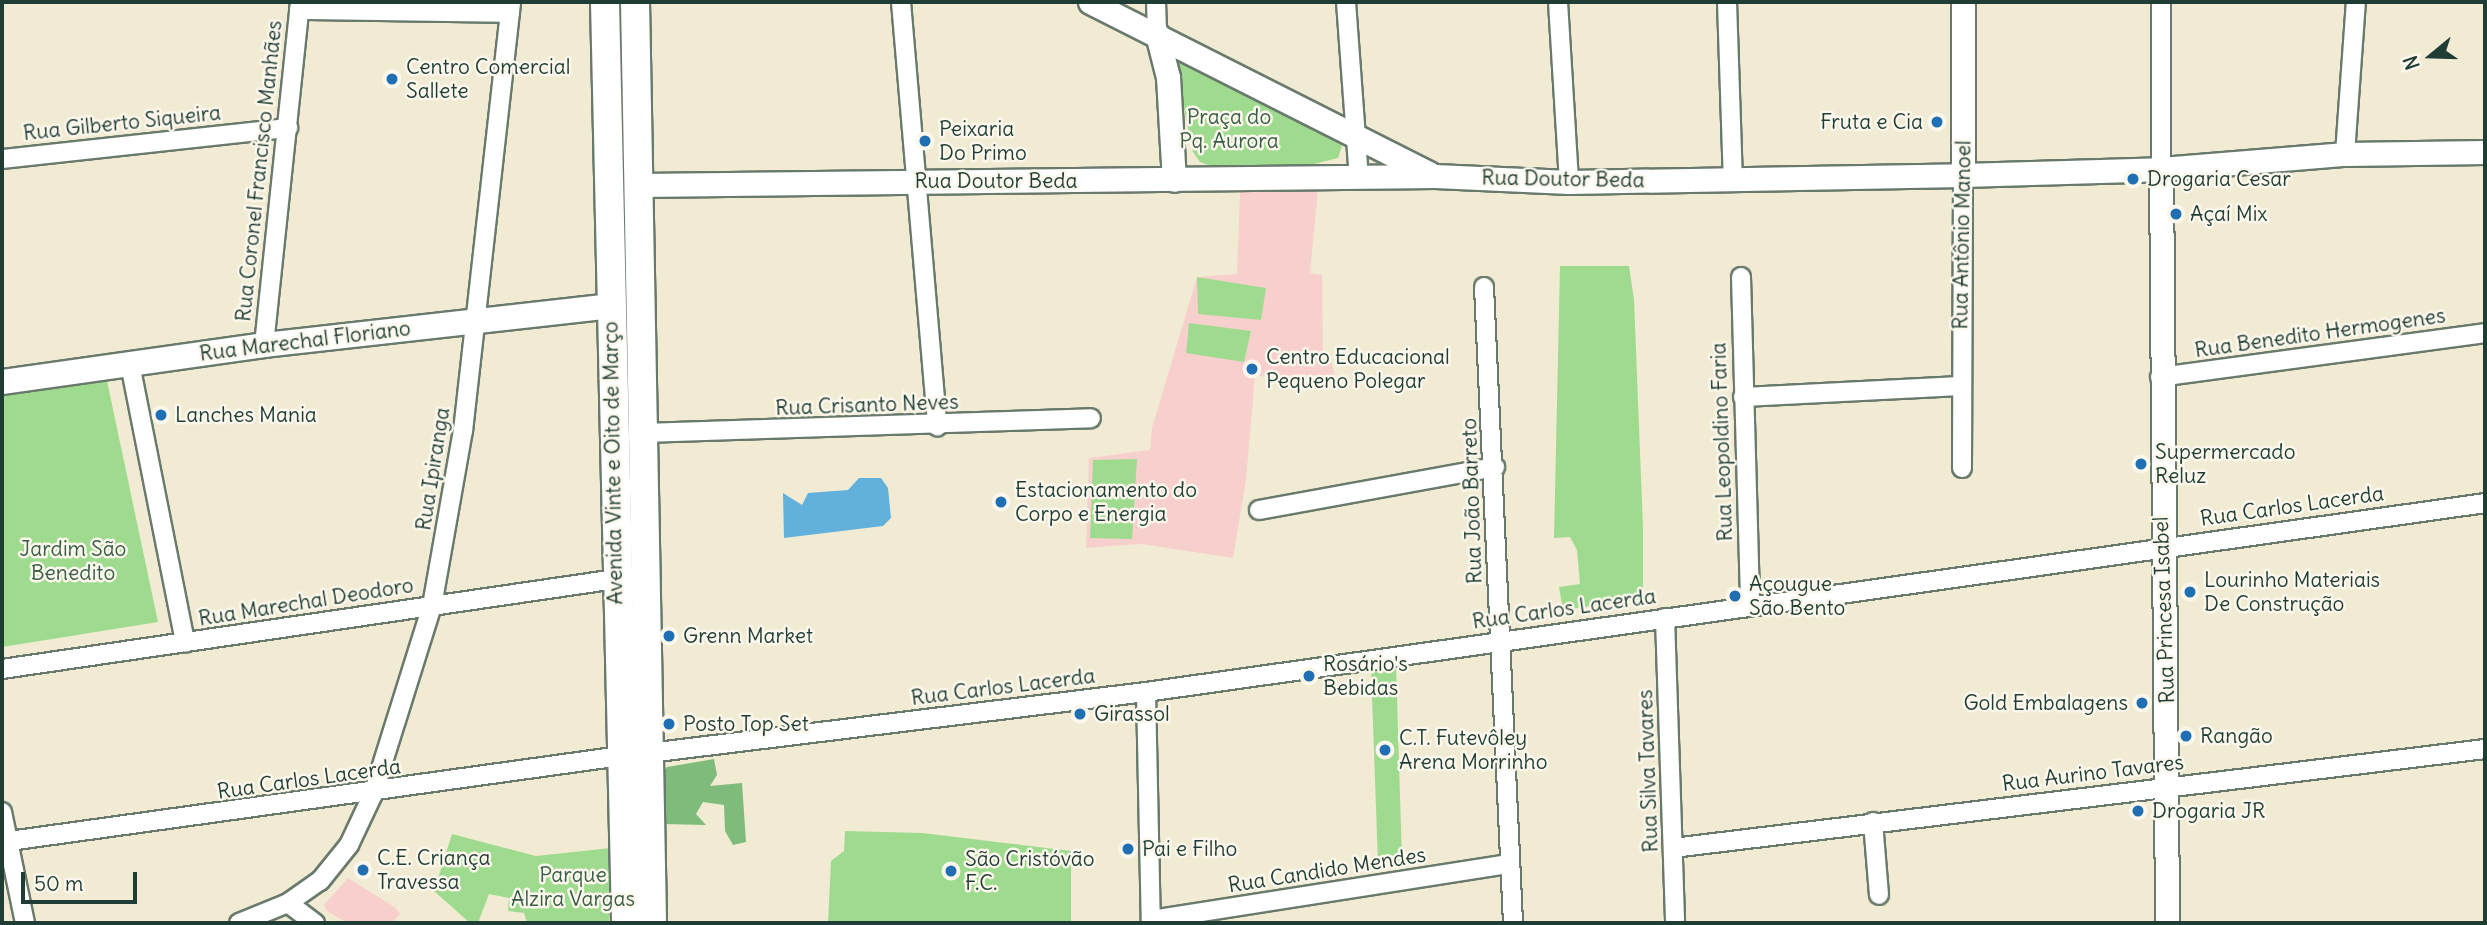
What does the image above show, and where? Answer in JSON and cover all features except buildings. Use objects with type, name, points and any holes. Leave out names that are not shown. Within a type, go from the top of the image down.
[{"type":"main road","name":"Avenida Vinte e Oito de Março","points":[[605,2],[616,579],[652,923]]},
{"type":"main road","name":"Avenida Vinte e Oito de Março","points":[[626,923],[635,755],[645,433],[635,2]]},
{"type":"main road","points":[[610,306],[643,303]]},
{"type":"main road","name":"Rua Marechal Floriano","points":[[2,382],[264,345],[475,319],[610,306]]},
{"type":"street","points":[[901,2],[937,426]]},
{"type":"street","points":[[1090,2],[1435,176]]},
{"type":"street","points":[[1156,2],[1157,34],[1168,78],[1174,180]]},
{"type":"street","points":[[1346,2],[1359,177]]},
{"type":"street","points":[[1559,2],[1569,182]]},
{"type":"street","points":[[1727,2],[1734,179]]},
{"type":"street","name":"Rua Antônio Manoel","points":[[1962,468],[1963,2]]},
{"type":"street","name":"Rua Princesa Isabel","points":[[2161,2],[2160,377],[2169,786],[2167,923]]},
{"type":"street","points":[[2345,154],[2356,2]]},
{"type":"street","points":[[299,6],[511,7]]},
{"type":"street","name":"Rua Coronel Francisco Manhães","points":[[264,345],[299,6]]},
{"type":"street","name":"Rua Ipiranga","points":[[239,923],[288,902],[320,881],[349,845],[373,794],[432,606],[463,431],[511,7]]},
{"type":"street","points":[[1168,78],[1188,51]]},
{"type":"street","name":"Rua Gilberto Siqueira","points":[[2,159],[288,128]]},
{"type":"street","name":"Rua Doutor Beda","points":[[640,185],[1435,176],[1569,182],[1963,175],[2161,169],[2345,154],[2485,152]]},
{"type":"street","name":"Rua Leopoldino Faria","points":[[1741,277],[1750,606]]},
{"type":"street","name":"Rua João Barreto","points":[[1484,286],[1495,467],[1498,640],[1513,923]]},
{"type":"street","name":"Rua Benedito Hermogenes","points":[[2160,377],[2485,333]]},
{"type":"street","points":[[130,364],[186,643]]},
{"type":"street","points":[[1743,397],[1961,386]]},
{"type":"street","name":"Rua Crisanto Neves","points":[[645,433],[937,426],[1091,418]]},
{"type":"street","points":[[1259,510],[1495,467]]},
{"type":"street","name":"Rua Carlos Lacerda","points":[[5,842],[373,794],[635,755],[1146,692],[1498,640],[2485,503]]},
{"type":"street","name":"Rua Marechal Deodoro","points":[[2,669],[616,579]]},
{"type":"street","name":"Rua Silva Tavares","points":[[1665,618],[1675,923]]},
{"type":"street","points":[[1146,692],[1151,922]]},
{"type":"street","name":"Rua Aurino Tavares","points":[[1673,848],[2485,749]]},
{"type":"street","points":[[2,811],[5,842],[25,923]]},
{"type":"street","points":[[1873,822],[1879,895]]},
{"type":"street","name":"Rua Candido Mendes","points":[[1151,922],[1510,864]]},
{"type":"street","points":[[288,902],[315,923]]},
{"type":"shaded area","name":"Centro Educacional Pequeno Polegar","points":[[1318,189],[1310,273],[1322,275],[1323,362],[1330,359],[1335,375],[1255,376],[1246,480],[1233,558],[1141,544],[1086,548],[1089,458],[1150,450],[1152,428],[1197,277],[1237,274],[1240,192]]},
{"type":"shaded area","points":[[348,878],[396,908],[400,914],[392,923],[347,923],[327,911],[324,905]]},
{"type":"green space","name":"Praça do Pq. Aurora","points":[[1171,47],[1252,97],[1333,136],[1342,146],[1338,158],[1302,167],[1214,167],[1200,162],[1193,152]]},
{"type":"green space","points":[[1560,266],[1629,266],[1634,300],[1643,528],[1643,599],[1563,610],[1559,587],[1580,584],[1577,550],[1570,537],[1554,538]]},
{"type":"green space","points":[[1197,277],[1266,288],[1261,320],[1198,314]]},
{"type":"green space","points":[[1189,323],[1251,331],[1244,362],[1186,353]]},
{"type":"green space","name":"Jardim São Benedito","points":[[107,381],[158,622],[2,647],[2,393]]},
{"type":"green space","points":[[1137,459],[1132,539],[1090,538],[1093,460]]},
{"type":"green space","name":"C.T. Futevôley Arena Morrinho","points":[[1396,664],[1402,862],[1378,863],[1371,668]]},
{"type":"green space","points":[[714,759],[717,775],[710,786],[742,783],[746,842],[733,845],[725,831],[724,805],[703,802],[696,814],[706,825],[662,824],[662,774],[667,767]]},
{"type":"green space","name":"São Cristóvão F.C.","points":[[845,831],[922,833],[1071,851],[1071,923],[828,923],[831,861],[844,851]]},
{"type":"green space","name":"Parque Alzira Vargas","points":[[452,834],[536,856],[611,848],[609,923],[527,923],[524,913],[508,911],[509,898],[489,894],[478,923],[470,923],[434,891]]},
{"type":"water","points":[[859,478],[881,478],[888,488],[891,518],[883,526],[784,538],[783,493],[802,505],[808,493],[848,490]]},
{"type":"place","name":"Centro Comercial Sallete","points":[[392,79]]},
{"type":"place","name":"Fruta e Cia","points":[[1937,122]]},
{"type":"place","name":"Peixaria Do Primo","points":[[925,141]]},
{"type":"place","name":"Drogaria Cesar","points":[[2133,179]]},
{"type":"place","name":"Açaí Mix","points":[[2176,214]]},
{"type":"place","name":"Centro Educacional Pequeno Polegar","points":[[1252,369]]},
{"type":"place","name":"Lanches Mania","points":[[161,415]]},
{"type":"place","name":"Supermercado Reluz","points":[[2141,464]]},
{"type":"place","name":"Estacionamento do Corpo e Energia","points":[[1001,502]]},
{"type":"place","name":"Lourinho Materiais De Construção","points":[[2190,592]]},
{"type":"place","name":"Açougue São Bento","points":[[1735,596]]},
{"type":"place","name":"Grenn Market","points":[[669,636]]},
{"type":"place","name":"Rosário's Bebidas","points":[[1309,676]]},
{"type":"place","name":"Gold Embalagens","points":[[2142,703]]},
{"type":"place","name":"Girassol","points":[[1080,714]]},
{"type":"place","name":"Posto Top Set","points":[[669,724]]},
{"type":"place","name":"Rangão","points":[[2186,736]]},
{"type":"place","name":"C.T. Futevôley Arena Morrinho","points":[[1385,750]]},
{"type":"place","name":"Drogaria JR","points":[[2138,811]]},
{"type":"place","name":"Pai e Filho","points":[[1128,849]]},
{"type":"place","name":"C.E. Criança Travessa","points":[[363,870]]},
{"type":"place","name":"São Cristóvão F.C.","points":[[951,871]]}]
